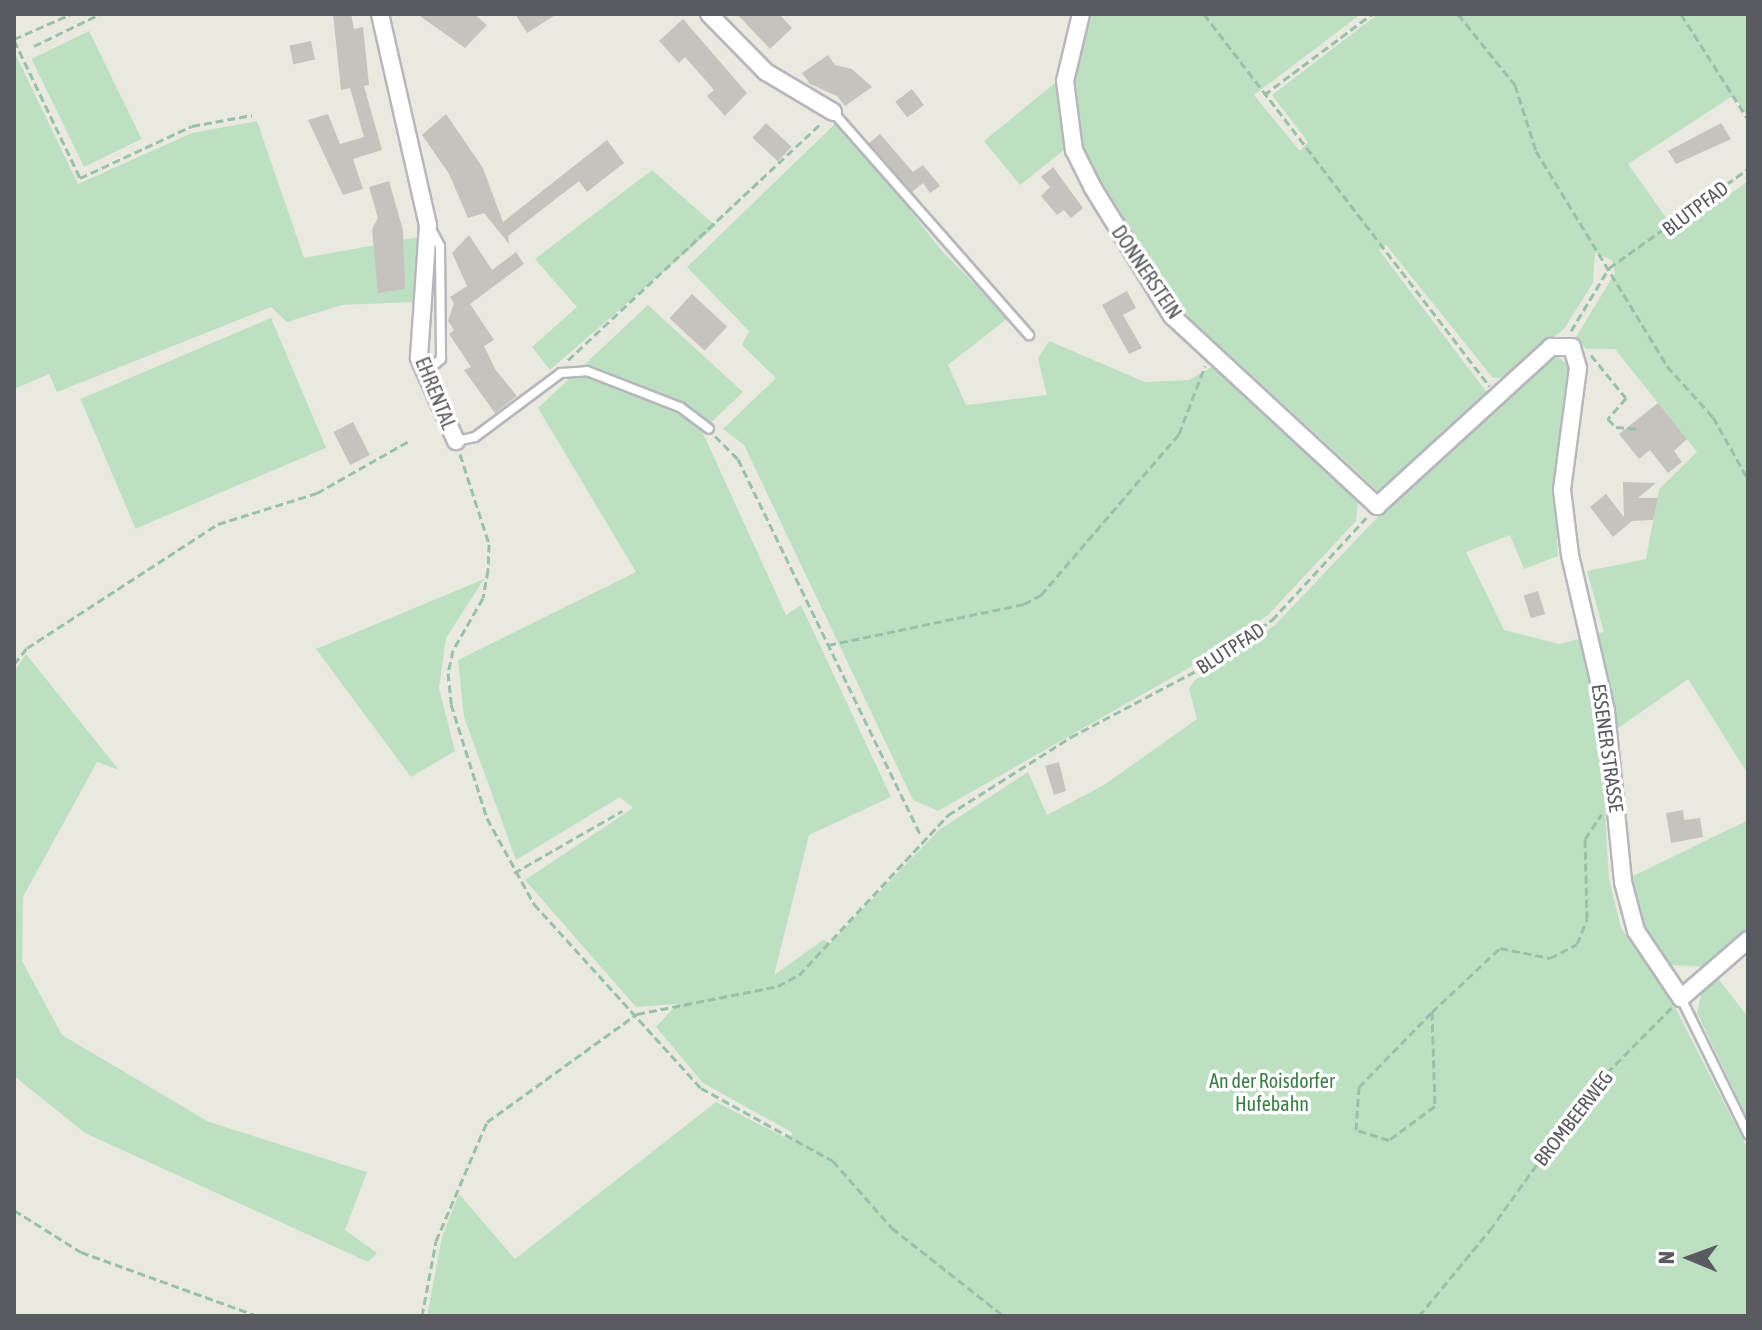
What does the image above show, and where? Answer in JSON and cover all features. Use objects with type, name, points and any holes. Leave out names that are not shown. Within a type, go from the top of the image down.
[{"type":"street","name":"EHRENTAL","points":[[380,14],[428,225],[429,270],[417,332],[426,373],[456,441]]},
{"type":"street","points":[[709,14],[766,72],[833,112]]},
{"type":"street","name":"DONNERSTEIN","points":[[1081,14],[1065,81],[1074,150],[1172,316],[1377,506]]},
{"type":"street","points":[[1377,506],[1551,347],[1569,348]]},
{"type":"street","name":"ESSENER STRASSE","points":[[1569,348],[1562,490],[1570,555],[1606,711],[1623,882],[1636,931],[1681,998]]},
{"type":"street","points":[[1681,998],[1748,940]]},
{"type":"lane","points":[[833,112],[1029,335]]},
{"type":"lane","points":[[426,373],[441,359],[440,246],[428,225]]},
{"type":"lane","points":[[561,373],[610,376],[680,407],[709,429]]},
{"type":"lane","name":"EHRENTAL","points":[[456,441],[475,437],[561,373]]},
{"type":"lane","name":"ESSENER STRASSE","points":[[1681,998],[1748,1134]]},
{"type":"path","points":[[71,14],[14,40],[80,178],[192,126],[252,115]]},
{"type":"path","points":[[34,46],[100,14]]},
{"type":"path","points":[[1204,14],[1496,395]]},
{"type":"path","points":[[1264,95],[1372,14]]},
{"type":"path","points":[[1458,14],[1515,85],[1536,151],[1667,366],[1713,417],[1748,479]]},
{"type":"path","points":[[1681,14],[1748,119]]},
{"type":"path","points":[[561,373],[564,363],[833,112]]},
{"type":"path","name":"BLUTPFAD","points":[[1569,348],[1609,268],[1748,169]]},
{"type":"path","points":[[1569,348],[1592,355],[1626,398],[1608,419],[1616,427],[1637,429]]},
{"type":"path","points":[[828,645],[1024,604],[1041,595],[1179,434],[1211,351]]},
{"type":"path","points":[[709,429],[738,459],[921,836]]},
{"type":"path","points":[[14,664],[27,648],[218,524],[317,493],[409,441]]},
{"type":"path","points":[[456,441],[489,544],[483,598],[453,650],[448,673],[451,704],[487,818],[514,873],[534,904],[701,1088],[833,1161],[892,1228],[1004,1316]]},
{"type":"path","name":"BLUTPFAD","points":[[637,1014],[778,986],[799,975],[921,836],[1071,737],[1211,663],[1272,620],[1377,506]]},
{"type":"path","points":[[1432,1012],[1435,1106],[1389,1140],[1356,1130],[1359,1087],[1432,1012],[1500,948],[1550,958],[1577,944],[1587,919],[1585,839],[1615,794]]},
{"type":"path","points":[[514,873],[622,811]]},
{"type":"path","name":"BROMBEERWEG","points":[[1419,1316],[1490,1230],[1590,1090],[1681,998]]},
{"type":"path","points":[[422,1316],[436,1241],[487,1122],[637,1014]]},
{"type":"path","points":[[14,1210],[81,1252],[258,1316]]},
{"type":"green space","name":"An der Roisdorfer Hufebahn","points":[[1092,14],[1361,14],[1254,95],[1300,151],[1308,142],[1272,95],[1378,14],[1748,14],[1748,117],[1734,95],[1628,164],[1677,233],[1748,181],[1748,774],[1688,679],[1617,729],[1605,762],[1604,796],[1609,879],[1621,928],[1666,990],[1748,1149],[1748,1316],[427,1316],[442,1237],[459,1194],[515,1259],[716,1102],[788,1139],[793,1133],[703,1083],[656,1027],[677,1004],[636,1007],[525,880],[633,808],[620,797],[516,860],[464,717],[458,660],[636,572],[538,408],[648,305],[743,392],[702,431],[786,615],[801,605],[891,797],[809,835],[774,975],[823,940],[830,943],[939,830],[1028,772],[1047,815],[1104,785],[1197,719],[1189,689],[1194,681],[1275,625],[1391,503],[1182,311],[1099,186],[1083,145],[1064,150],[1020,185],[984,141],[1078,64]],"holes":[[[1386,245],[1493,378],[1503,378],[1564,329],[1593,283],[1595,253],[1612,260],[1615,273],[1576,337],[1586,349],[1615,349],[1697,452],[1659,489],[1646,559],[1587,571],[1604,632],[1559,644],[1504,630],[1466,552],[1510,535],[1524,569],[1558,556],[1554,488],[1568,365],[1555,354],[1495,403],[1379,250]]]},
{"type":"green space","points":[[89,31],[142,139],[84,167],[31,59]]},
{"type":"green space","points":[[14,51],[78,184],[192,133],[257,121],[304,258],[419,237],[415,302],[342,305],[287,322],[271,307],[57,392],[49,374],[14,389]]},
{"type":"green space","points":[[839,120],[942,251],[1008,318],[948,365],[966,405],[1047,395],[1038,358],[1049,341],[1145,382],[1189,380],[1215,365],[1358,501],[1356,521],[1268,615],[1194,665],[938,811],[913,800],[744,445],[723,429],[776,378],[742,345],[749,331],[687,267]]},
{"type":"green space","points":[[652,170],[716,226],[550,370],[532,347],[577,307],[535,259]]},
{"type":"green space","points":[[271,318],[326,448],[136,529],[80,399]]},
{"type":"green space","points":[[484,579],[446,638],[439,688],[455,751],[411,777],[316,649]]},
{"type":"green space","points":[[26,654],[119,770],[97,762],[23,897],[22,961],[62,1035],[209,1122],[367,1172],[345,1230],[377,1253],[368,1262],[85,1133],[14,1076],[14,672]]},
{"type":"green space","points":[[1748,820],[1748,947],[1717,977],[1748,1017],[1748,1119],[1697,1013],[1707,967],[1669,965],[1640,929],[1629,878]]},
{"type":"building","points":[[333,14],[351,14],[354,29],[363,27],[369,85],[364,86],[382,150],[353,159],[363,189],[343,195],[308,120],[328,114],[340,144],[364,137],[350,88],[341,90]]},
{"type":"building","points":[[417,14],[474,14],[487,25],[465,48]]},
{"type":"building","points":[[515,14],[557,14],[527,33]]},
{"type":"building","points":[[737,14],[779,14],[792,28],[770,49]]},
{"type":"building","points":[[683,19],[747,93],[725,116],[707,96],[714,90],[685,57],[679,63],[659,41]]},
{"type":"building","points":[[311,41],[315,60],[293,64],[289,46]]},
{"type":"building","points":[[828,55],[835,65],[852,69],[872,87],[845,106],[837,96],[810,84],[802,73]]},
{"type":"building","points":[[912,89],[924,105],[907,118],[895,102]]},
{"type":"building","points":[[446,114],[483,168],[503,222],[607,140],[624,163],[587,192],[579,181],[508,236],[509,244],[484,213],[468,218],[449,174],[422,135]]},
{"type":"building","points":[[766,123],[792,147],[778,161],[752,138]]},
{"type":"building","points":[[1721,123],[1731,139],[1676,164],[1668,151]]},
{"type":"building","points":[[880,134],[913,172],[923,165],[940,186],[930,193],[923,183],[912,192],[869,143]]},
{"type":"building","points":[[1053,167],[1083,208],[1071,218],[1064,210],[1057,215],[1041,196],[1050,187],[1041,177]]},
{"type":"building","points":[[389,181],[403,230],[405,289],[378,293],[372,229],[378,218],[369,187]]},
{"type":"building","points":[[469,235],[492,270],[516,252],[524,264],[470,304],[494,340],[484,346],[495,369],[517,396],[495,413],[464,370],[471,367],[449,334],[454,330],[448,321],[454,303],[450,297],[467,286],[452,253]]},
{"type":"building","points":[[1127,291],[1136,308],[1123,315],[1142,348],[1129,354],[1102,305]]},
{"type":"building","points":[[692,294],[727,327],[705,351],[669,318]]},
{"type":"building","points":[[1658,403],[1687,439],[1674,451],[1682,462],[1668,473],[1650,450],[1639,459],[1619,434]]},
{"type":"building","points":[[353,422],[370,455],[350,465],[333,432]]},
{"type":"building","points":[[1623,482],[1656,483],[1638,498],[1658,498],[1653,520],[1632,521],[1613,537],[1590,507],[1606,494],[1624,517]]},
{"type":"building","points":[[1538,591],[1545,614],[1531,618],[1524,595]]},
{"type":"building","points":[[1059,762],[1066,791],[1054,795],[1045,766]]},
{"type":"building","points":[[1683,810],[1684,820],[1700,818],[1703,837],[1671,843],[1666,813]]}]
